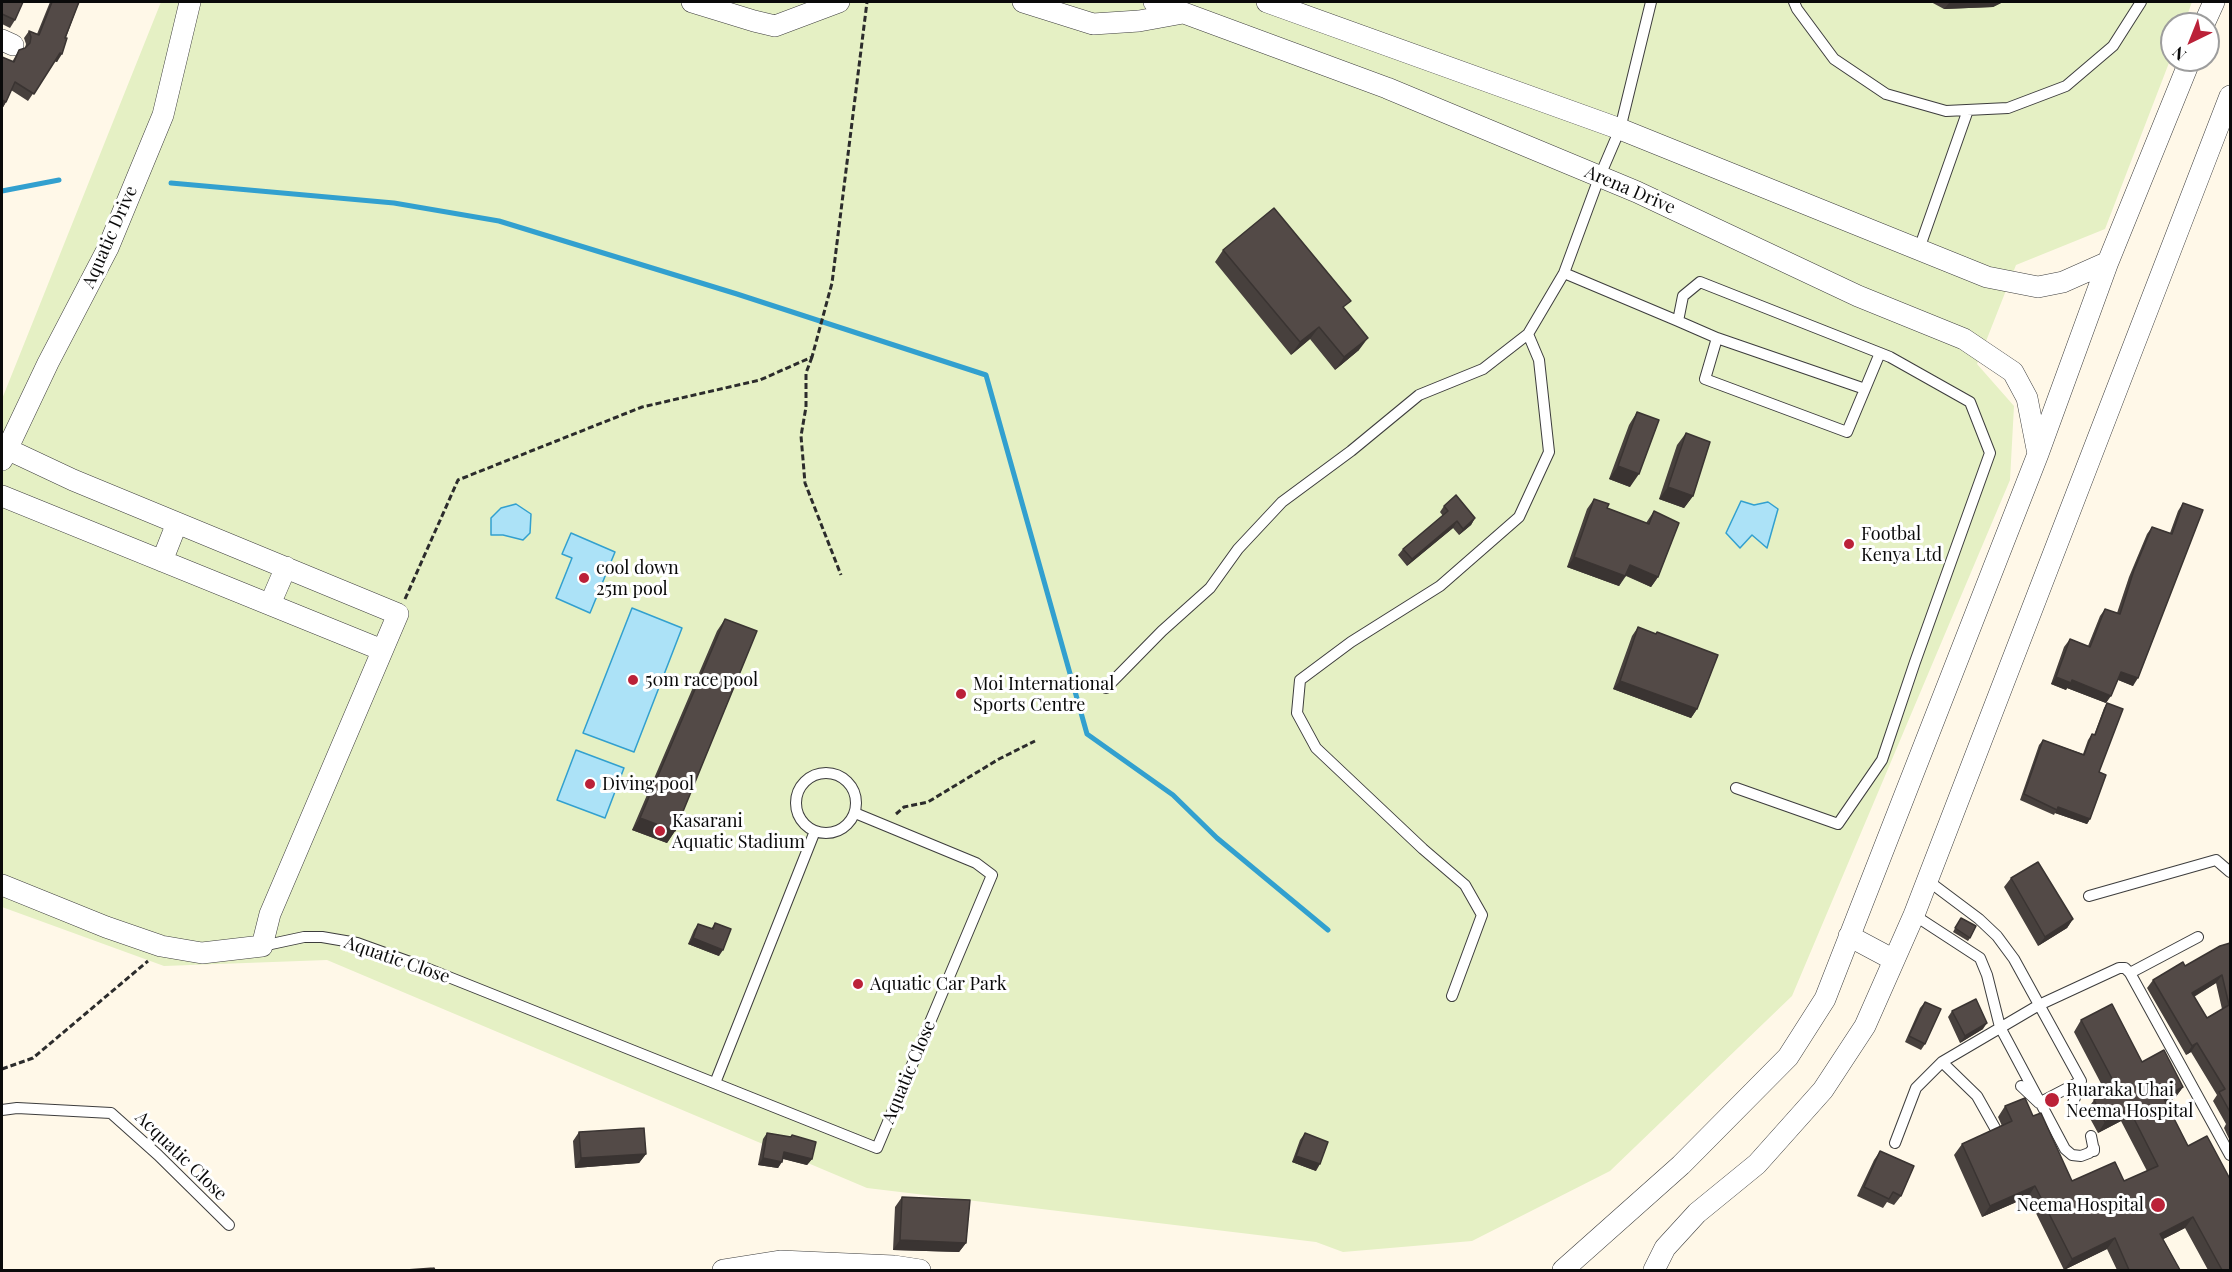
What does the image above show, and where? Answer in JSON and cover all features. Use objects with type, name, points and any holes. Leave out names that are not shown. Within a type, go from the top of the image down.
[{"type":"street","name":"Aquatic Drive","points":[[4,455],[108,248],[163,116],[190,2]]},
{"type":"street","points":[[692,2],[774,26],[839,2]]},
{"type":"street","points":[[1023,2],[1093,24],[1139,21],[1184,13]]},
{"type":"street","name":"Arena Drive","points":[[1154,2],[1388,88],[1684,213],[1858,296],[1964,339],[2013,372],[2028,398],[2038,454]]},
{"type":"street","points":[[1267,2],[1620,129],[1987,277],[2038,286],[2063,282],[2108,262]]},
{"type":"street","points":[[1563,1270],[1681,1165],[1788,1057],[1825,999],[2038,454],[2108,262],[2185,72]]},
{"type":"street","points":[[1654,1270],[1665,1248],[1689,1222],[1757,1164],[1823,1089],[1865,1026],[1914,915],[2230,96]]},
{"type":"street","points":[[4,455],[73,480],[398,614],[270,914],[262,946]]},
{"type":"street","points":[[2,496],[382,650]]},
{"type":"street","points":[[162,561],[177,523]]},
{"type":"street","points":[[270,604],[286,567]]},
{"type":"street","name":"Aquatic Close","points":[[2,885],[106,927],[161,946],[202,953],[262,946]]},
{"type":"street","points":[[1850,936],[1894,960]]},
{"type":"street","points":[[723,1270],[776,1266],[894,1266],[920,1270]]},
{"type":"lane","points":[[1106,688],[1162,631],[1210,588],[1238,549],[1282,502],[1351,452],[1419,395],[1483,369],[1528,334],[1564,273],[1599,178],[1620,129],[1651,2]]},
{"type":"lane","points":[[1794,2],[1834,59],[1886,94],[1946,111],[2008,108],[2066,86],[2113,46],[2140,2]]},
{"type":"lane","points":[[1919,249],[1968,110]]},
{"type":"lane","points":[[1564,273],[1717,338],[1865,389]]},
{"type":"lane","points":[[1678,321],[1683,296],[1700,282],[1880,353],[1970,402],[1990,453],[1882,760],[1838,824],[1736,788]]},
{"type":"lane","points":[[1452,996],[1482,915],[1465,885],[1423,849],[1316,748],[1297,713],[1300,680],[1351,642],[1440,586],[1519,517],[1550,452],[1539,360],[1528,334]]},
{"type":"lane","points":[[1717,338],[1705,379],[1847,432],[1880,353]]},
{"type":"lane","points":[[819,774],[839,776],[853,790],[856,800],[855,813],[846,826],[838,831],[829,833],[815,831],[798,815],[797,794],[809,778],[819,774]]},
{"type":"lane","name":"Aquatic Close","points":[[262,946],[304,937],[322,937],[357,943],[421,966],[877,1148],[992,875],[976,863],[855,813]]},
{"type":"lane","points":[[715,1083],[815,831]]},
{"type":"lane","points":[[2089,896],[2216,860],[2230,872]]},
{"type":"lane","points":[[1927,880],[1979,919],[1997,936],[2014,959],[2081,1081],[2073,1103]]},
{"type":"lane","points":[[1914,915],[1980,958],[1987,975],[2000,1027],[2039,1103],[2066,1149],[2072,1155],[2080,1156],[2090,1153],[2094,1148],[2094,1151],[2091,1136]]},
{"type":"lane","points":[[2130,973],[2198,937]]},
{"type":"lane","points":[[1895,1143],[1916,1088],[1942,1062],[2039,1005],[2119,968],[2125,968],[2130,973],[2230,1155]]},
{"type":"lane","points":[[1942,1062],[1977,1096],[1995,1128]]},
{"type":"lane","points":[[2039,1103],[2081,1081]]},
{"type":"lane","points":[[2021,1086],[2039,1103]]},
{"type":"lane","name":"Acquatic Close","points":[[2,1110],[17,1108],[111,1113],[158,1155],[229,1225]]},
{"type":"path","points":[[841,575],[805,483],[801,436],[806,407],[806,374],[832,283],[867,2]]},
{"type":"path","points":[[398,614],[458,480],[642,407],[760,380],[812,357]]},
{"type":"path","points":[[883,825],[904,807],[928,802],[999,759],[1035,741]]},
{"type":"path","points":[[2,1069],[33,1058],[156,955],[161,946]]},
{"type":"green space","name":"Moi International Sports Centre","points":[[161,2],[2192,2],[2188,12],[2160,12],[2160,72],[2165,72],[2105,229],[2016,265],[1977,364],[2014,406],[2010,480],[1792,996],[1610,1171],[1472,1241],[1343,1252],[1316,1242],[867,1188],[327,960],[164,966],[2,907],[2,399]]},
{"type":"water","points":[[1741,501],[1754,505],[1768,502],[1778,509],[1767,548],[1752,535],[1740,548],[1726,533]]},
{"type":"water","points":[[516,504],[531,514],[530,533],[523,540],[503,535],[491,535],[491,518],[501,508]]},
{"type":"water","name":"cool down 25m pool","points":[[571,533],[615,552],[590,613],[556,598],[572,558],[562,554]]},
{"type":"water","name":"50m race pool","points":[[632,608],[682,628],[634,752],[583,733]]},
{"type":"water","name":"Diving pool","points":[[576,750],[624,768],[605,818],[557,800]]},
{"type":"building","points":[[2,2],[23,2],[15,20],[2,14]]},
{"type":"building","points":[[52,2],[79,2],[65,38],[67,38],[62,54],[60,53],[34,94],[15,82],[6,102],[2,100],[2,57],[14,62],[19,50],[30,43],[29,31],[39,35]]},
{"type":"building","points":[[1274,208],[1351,301],[1343,307],[1368,338],[1344,357],[1319,327],[1300,342],[1223,250]]},
{"type":"building","points":[[1637,412],[1659,420],[1639,474],[1618,466]]},
{"type":"building","points":[[1686,433],[1710,442],[1693,496],[1668,487]]},
{"type":"building","points":[[1456,495],[1475,518],[1463,529],[1457,521],[1412,559],[1403,549],[1448,511],[1444,506]]},
{"type":"building","points":[[1594,499],[1609,504],[1607,508],[1649,524],[1654,511],[1679,523],[1658,577],[1630,565],[1625,576],[1574,557]]},
{"type":"building","points":[[2183,503],[2203,510],[2138,678],[2121,672],[2111,696],[2072,680],[2071,683],[2056,677],[2070,639],[2090,647],[2105,609],[2120,614],[2134,570],[2152,527],[2172,534]]},
{"type":"building","points":[[725,619],[757,631],[675,831],[640,818]]},
{"type":"building","points":[[1638,627],[1718,655],[1697,709],[1620,681]]},
{"type":"building","points":[[2107,703],[2123,709],[2099,772],[2106,775],[2090,819],[2058,807],[2057,810],[2024,794],[2043,740],[2084,755],[2092,734],[2095,735]]},
{"type":"building","points":[[2038,862],[2073,919],[2045,937],[2011,878]]},
{"type":"building","points":[[1961,918],[1976,926],[1970,938],[1955,928]]},
{"type":"building","points":[[715,923],[731,929],[723,950],[693,938],[698,924],[713,929]]},
{"type":"building","points":[[2230,943],[2230,1112],[2219,1092],[2225,1089],[2197,1043],[2192,1046],[2153,980],[2183,962],[2185,966],[2220,946]],"holes":[[[2222,975],[2229,1005],[2207,1018],[2192,993]]]},
{"type":"building","points":[[1976,999],[1987,1023],[1965,1036],[1952,1011]]},
{"type":"building","points":[[1925,1002],[1941,1009],[1925,1044],[1909,1036]]},
{"type":"building","points":[[2112,1004],[2142,1062],[2164,1050],[2183,1087],[2163,1097],[2188,1146],[2207,1136],[2230,1179],[2230,1270],[2222,1270],[2193,1217],[2160,1234],[2180,1270],[2129,1270],[2115,1238],[2072,1259],[2035,1186],[1990,1206],[1962,1144],[2012,1121],[2005,1106],[2025,1098],[2033,1116],[2041,1113],[2072,1181],[2115,1162],[2124,1181],[2158,1166],[2129,1109],[2105,1122],[2094,1100],[2117,1088],[2081,1020]]},
{"type":"building","points":[[644,1128],[646,1154],[581,1158],[579,1132]]},
{"type":"building","points":[[767,1133],[791,1137],[792,1135],[816,1142],[812,1159],[784,1152],[782,1162],[763,1158]]},
{"type":"building","points":[[1305,1133],[1328,1142],[1320,1164],[1296,1156]]},
{"type":"building","points":[[1880,1151],[1914,1166],[1901,1196],[1893,1192],[1889,1199],[1864,1187]]},
{"type":"building","points":[[902,1197],[970,1200],[966,1243],[900,1240]]},
{"type":"building","points":[[434,1268],[435,1270],[406,1270]]},
{"type":"waterway","points":[[2,191],[59,180]]},
{"type":"waterway","points":[[171,183],[394,203],[499,221],[737,294],[986,375],[1087,734],[1173,795],[1217,838],[1328,930]]},
{"type":"place","name":"Footbal Kenya Ltd","points":[[1849,544]]},
{"type":"place","name":"cool down 25m pool","points":[[584,578]]},
{"type":"place","name":"50m race pool","points":[[633,680]]},
{"type":"place","name":"Moi International Sports Centre","points":[[961,694]]},
{"type":"place","name":"Diving pool","points":[[590,784]]},
{"type":"place","name":"Kasarani Aquatic Stadium","points":[[660,831]]},
{"type":"place","name":"Aquatic Car Park","points":[[858,984]]},
{"type":"place","name":"Ruaraka Uhai Neema Hospital","points":[[2052,1100]]},
{"type":"place","name":"Neema Hospital","points":[[2158,1205]]}]
